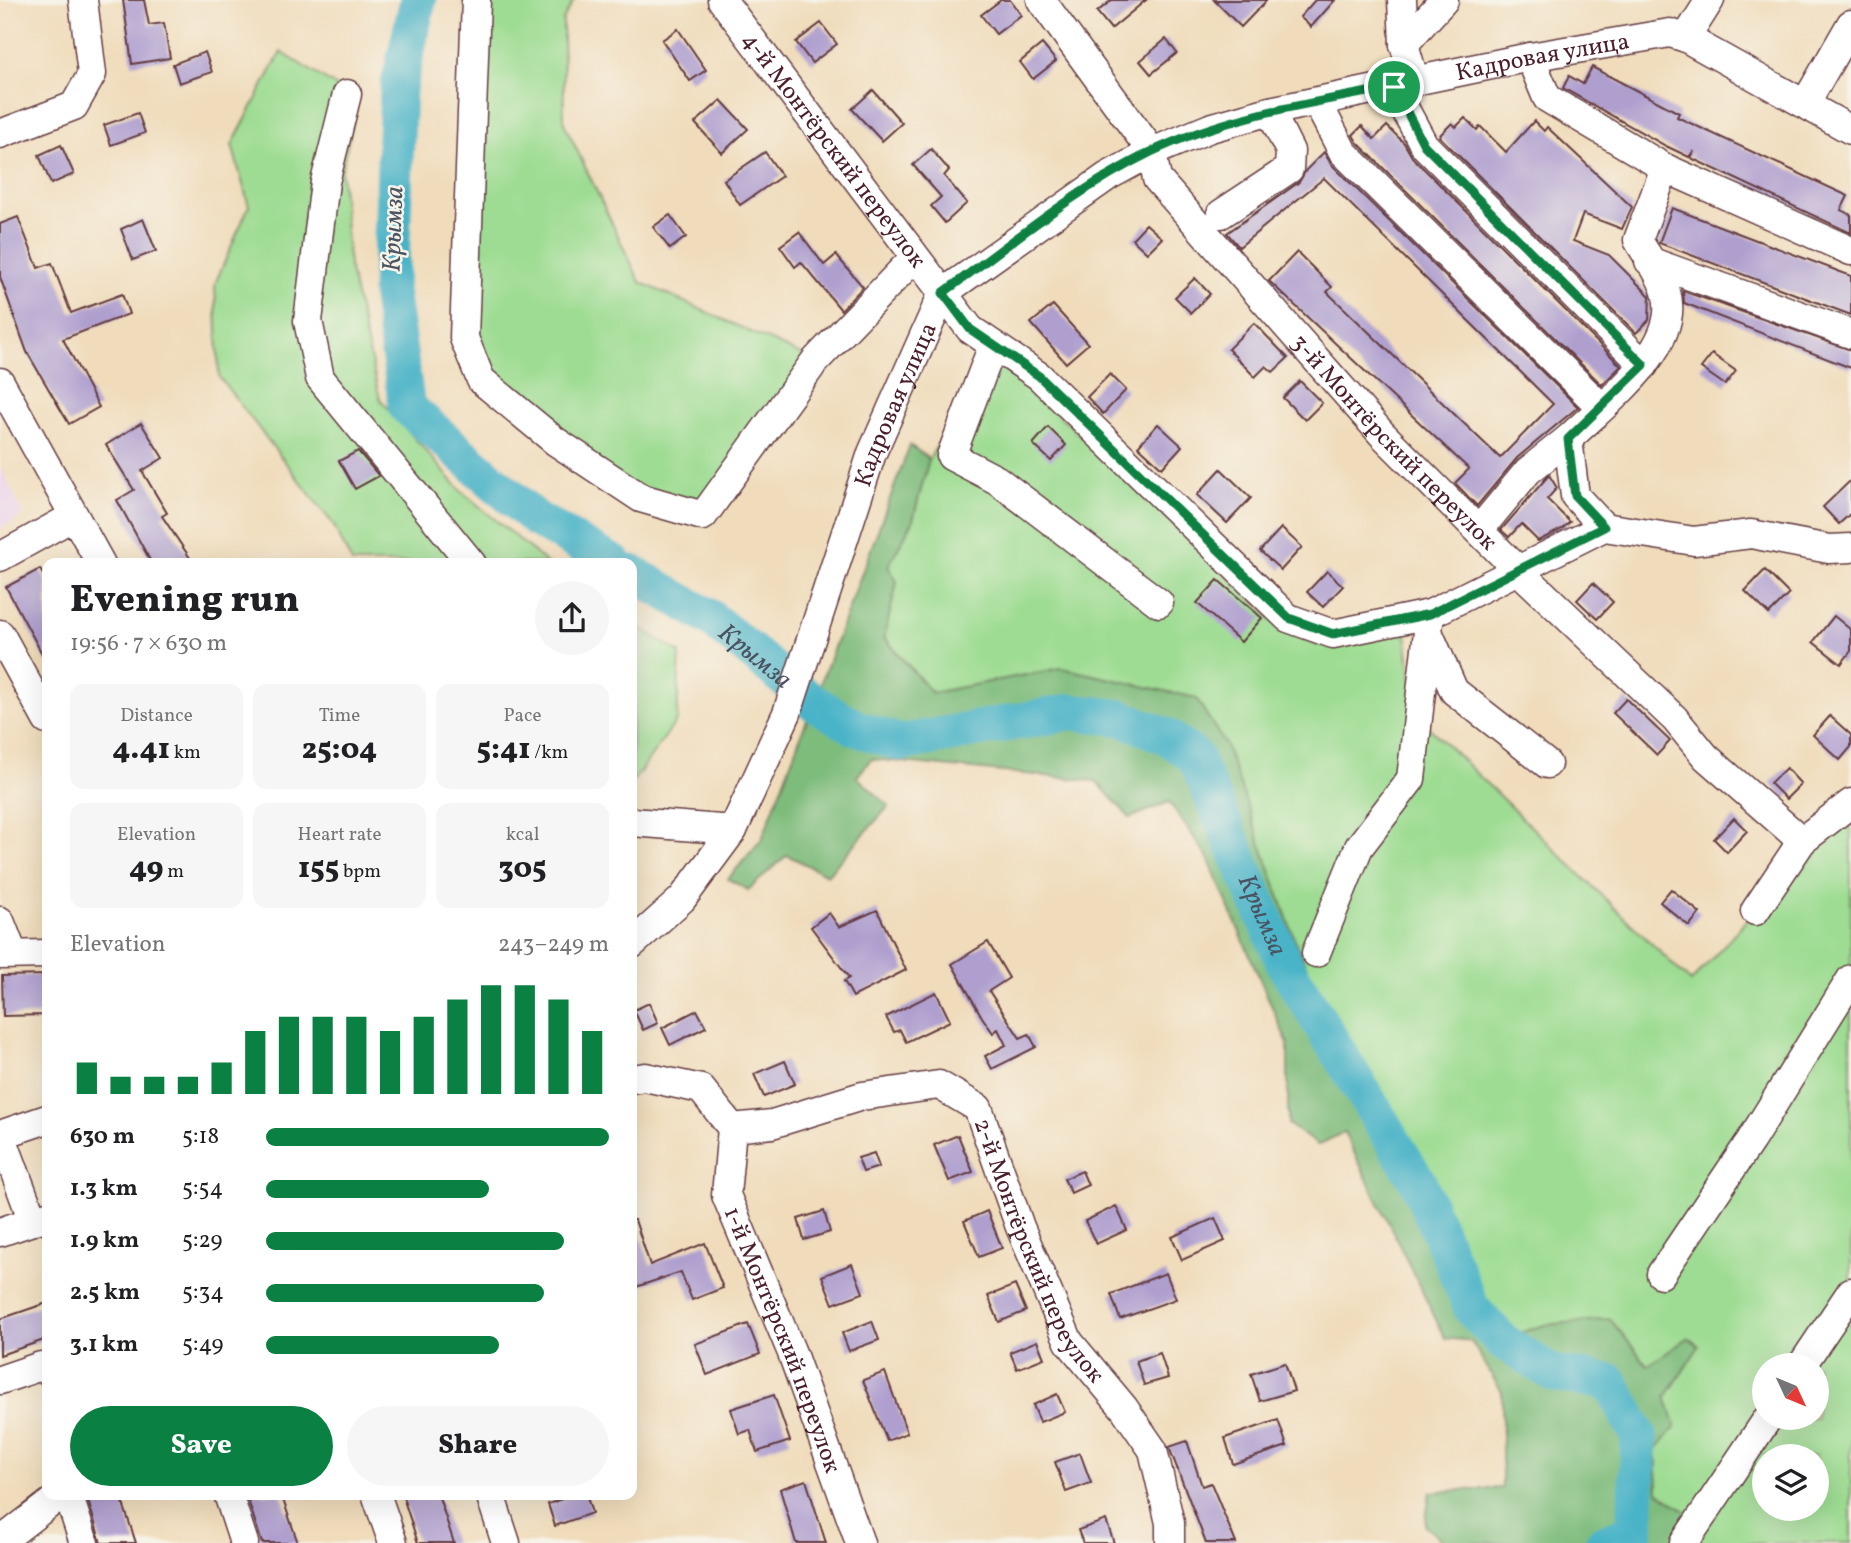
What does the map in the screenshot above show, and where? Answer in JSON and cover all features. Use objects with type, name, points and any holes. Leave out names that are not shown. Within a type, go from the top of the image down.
[{"type":"street","points":[[0,134],[74,106],[92,74],[83,0]]},
{"type":"street","points":[[476,0],[464,338],[481,380],[555,441],[641,498],[703,516],[815,361],[915,257]]},
{"type":"street","name":"4-й Монтёрский переулок","points":[[722,0],[970,329],[1039,376],[1289,618],[1333,634],[1429,623],[1518,570],[1604,527]]},
{"type":"street","name":"3-й Монтёрский переулок","points":[[1041,0],[1152,152],[1157,179],[1382,434],[1518,570],[1675,719],[1706,757],[1802,841]]},
{"type":"street","points":[[1402,0],[1404,85],[1424,145],[1644,365]]},
{"type":"street","points":[[1404,44],[1444,0]]},
{"type":"street","points":[[1686,38],[1710,0]]},
{"type":"street","points":[[1805,104],[1851,24]]},
{"type":"street","name":"Кадровая улица","points":[[637,940],[682,899],[733,830],[787,713],[872,453],[943,293],[1108,176],[1152,152],[1210,128],[1270,111],[1530,57],[1670,33],[1686,38],[1851,130]]},
{"type":"street","points":[[1530,57],[1547,99],[1665,168],[1851,251]]},
{"type":"street","points":[[347,94],[325,182],[308,321],[320,378],[467,558]]},
{"type":"street","points":[[1317,102],[1343,152],[1601,407]]},
{"type":"street","points":[[1222,215],[1289,169],[1290,151],[1270,111]]},
{"type":"street","points":[[1479,530],[1528,471],[1568,439],[1651,358],[1668,322],[1667,293],[1638,240],[1665,168]]},
{"type":"street","points":[[1649,261],[1851,334]]},
{"type":"street","points":[[993,345],[951,456],[997,480],[1159,603]]},
{"type":"street","points":[[0,382],[98,558]]},
{"type":"street","points":[[1568,439],[1575,496],[1604,527],[1694,541],[1751,534],[1829,549],[1851,548]]},
{"type":"street","points":[[0,557],[74,516]]},
{"type":"street","points":[[1429,623],[1454,691],[1547,764]]},
{"type":"street","points":[[1316,953],[1359,847],[1411,779],[1429,623]]},
{"type":"street","points":[[0,634],[42,711]]},
{"type":"street","points":[[1755,911],[1802,841],[1851,803]]},
{"type":"street","points":[[637,822],[733,830]]},
{"type":"street","points":[[0,921],[6,954],[42,954]]},
{"type":"street","points":[[1661,1274],[1751,1140],[1851,979]]},
{"type":"street","points":[[637,1078],[645,1077],[701,1089],[732,1128]]},
{"type":"street","name":"2-й Монтёрский переулок","points":[[732,1128],[772,1124],[862,1096],[939,1085],[978,1108],[1020,1227],[1069,1342],[1124,1408],[1153,1450],[1170,1523],[1170,1543]]},
{"type":"street","points":[[0,1232],[40,1219],[1,1135],[42,1121]]},
{"type":"street","name":"1-й Монтёрский переулок","points":[[732,1128],[726,1195],[792,1353],[860,1543]]},
{"type":"street","points":[[1810,1353],[1851,1292]]},
{"type":"street","points":[[0,1381],[42,1367]]},
{"type":"street","points":[[1684,1543],[1760,1430]]},
{"type":"street","points":[[0,1542],[54,1500]]},
{"type":"street","points":[[70,1500],[85,1543]]},
{"type":"street","points":[[230,1500],[244,1543]]},
{"type":"street","points":[[378,1500],[393,1543]]},
{"type":"street","points":[[492,1500],[506,1543]]},
{"type":"shaded area","points":[[0,467],[24,515],[0,529]]},
{"type":"green space","points":[[476,0],[574,0],[563,20],[564,123],[640,282],[815,361],[703,516],[641,498],[481,380],[464,338]]},
{"type":"green space","points":[[281,52],[358,100],[341,172],[349,266],[380,399],[461,491],[541,558],[350,558],[333,524],[219,377],[215,284],[249,206],[232,145]]},
{"type":"green space","points":[[990,359],[1032,389],[1279,626],[1316,645],[1406,633],[1415,714],[1691,982],[1851,803],[1851,1543],[1690,1543],[1702,1523],[1658,1492],[1656,1449],[1675,1427],[1666,1397],[1699,1346],[1688,1338],[1648,1366],[1610,1320],[1545,1325],[1519,1333],[1463,1291],[1440,1199],[1341,1076],[1331,1021],[1297,946],[1062,668],[932,693],[884,637],[897,582],[888,567],[912,523],[929,459]]},
{"type":"green space","points":[[910,445],[929,459],[912,523],[888,566],[897,582],[884,638],[932,693],[1062,668],[1196,698],[1226,746],[1297,946],[1331,1021],[1341,1076],[1392,1143],[1412,1145],[1440,1199],[1463,1291],[1519,1333],[1545,1325],[1610,1319],[1648,1366],[1688,1338],[1699,1346],[1666,1397],[1676,1427],[1656,1449],[1658,1492],[1703,1523],[1690,1543],[1445,1543],[1425,1526],[1430,1492],[1502,1488],[1502,1392],[1471,1341],[1445,1338],[1344,1132],[1318,1145],[1288,1124],[1288,1044],[1207,856],[1169,802],[1130,818],[1096,781],[871,759],[857,777],[889,806],[827,875],[787,855],[748,890],[728,879],[762,839]]},
{"type":"green space","points":[[637,626],[680,653],[677,720],[637,776]]},
{"type":"building","points":[[123,0],[144,0],[149,25],[164,23],[170,58],[132,64]]},
{"type":"building","points":[[1001,0],[1010,0],[1021,15],[996,34],[981,15]]},
{"type":"building","points":[[1112,0],[1146,0],[1111,29],[1097,12]]},
{"type":"building","points":[[1214,0],[1267,0],[1241,27]]},
{"type":"building","points":[[1315,0],[1335,0],[1311,27],[1300,17]]},
{"type":"building","points":[[821,23],[837,44],[812,63],[796,42]]},
{"type":"building","points":[[678,29],[706,70],[690,81],[662,40]]},
{"type":"building","points":[[1166,39],[1177,53],[1151,74],[1140,61]]},
{"type":"building","points":[[1042,44],[1056,61],[1033,79],[1020,62]]},
{"type":"building","points":[[205,52],[212,72],[179,83],[173,64]]},
{"type":"building","points":[[1592,67],[1679,113],[1677,117],[1848,196],[1841,210],[1851,215],[1851,233],[1691,158],[1694,151],[1689,157],[1666,146],[1563,88],[1569,76],[1583,84]]},
{"type":"building","points":[[873,90],[902,123],[882,141],[852,109]]},
{"type":"building","points":[[721,100],[748,129],[722,153],[695,123]]},
{"type":"building","points":[[138,113],[145,133],[111,145],[104,125]]},
{"type":"building","points":[[1465,118],[1477,130],[1480,126],[1506,152],[1534,121],[1544,131],[1547,127],[1632,207],[1622,229],[1583,214],[1573,241],[1609,255],[1650,296],[1649,320],[1636,333],[1439,136],[1452,123],[1456,127]]},
{"type":"building","points":[[1362,126],[1374,139],[1387,126],[1404,143],[1412,157],[1621,366],[1602,385],[1357,142],[1353,135]]},
{"type":"building","points":[[61,145],[74,174],[51,184],[39,155]]},
{"type":"building","points":[[931,149],[949,170],[944,176],[967,203],[945,223],[931,206],[941,197],[913,165]]},
{"type":"building","points":[[765,152],[782,176],[740,205],[724,180]]},
{"type":"building","points":[[1324,152],[1331,164],[1578,407],[1517,458],[1477,506],[1455,483],[1469,469],[1269,281],[1297,252],[1332,287],[1327,292],[1500,458],[1553,404],[1324,178],[1239,247],[1227,233],[1299,182],[1306,170]]},
{"type":"building","points":[[1672,208],[1851,276],[1851,315],[1659,243]]},
{"type":"building","points":[[670,215],[686,237],[670,249],[653,227]]},
{"type":"building","points":[[18,217],[38,268],[52,263],[71,313],[122,294],[129,314],[63,339],[99,407],[69,424],[27,352],[0,277],[0,224]]},
{"type":"building","points":[[143,219],[156,251],[133,260],[121,229]]},
{"type":"building","points":[[1146,224],[1162,238],[1147,253],[1132,239]]},
{"type":"building","points":[[799,232],[824,265],[836,255],[863,287],[841,310],[801,262],[795,267],[780,246]]},
{"type":"building","points":[[1195,278],[1210,294],[1191,313],[1175,297]]},
{"type":"building","points":[[1683,291],[1851,350],[1851,368],[1684,303]]},
{"type":"building","points":[[1053,305],[1088,344],[1066,363],[1031,323]]},
{"type":"building","points":[[1254,323],[1288,358],[1273,372],[1266,366],[1255,377],[1228,349]]},
{"type":"building","points":[[1712,354],[1736,371],[1725,385],[1701,368]]},
{"type":"building","points":[[1110,374],[1126,390],[1103,414],[1087,397]]},
{"type":"building","points":[[1300,381],[1322,403],[1305,420],[1283,398]]},
{"type":"building","points":[[141,423],[163,458],[142,471],[167,513],[162,516],[190,558],[149,558],[117,500],[134,490],[106,445]]},
{"type":"building","points":[[1158,424],[1182,446],[1162,468],[1138,446]]},
{"type":"building","points":[[1048,427],[1066,445],[1051,461],[1033,444]]},
{"type":"building","points":[[358,451],[379,476],[355,489],[339,461]]},
{"type":"building","points":[[1221,469],[1251,498],[1227,523],[1197,495]]},
{"type":"building","points":[[1549,475],[1557,488],[1547,499],[1570,522],[1538,541],[1521,524],[1509,537],[1501,530]]},
{"type":"building","points":[[1851,480],[1851,513],[1839,524],[1823,507]]},
{"type":"building","points":[[1281,528],[1302,547],[1281,570],[1260,551]]},
{"type":"building","points":[[40,569],[42,654],[6,587]]},
{"type":"building","points":[[1765,570],[1789,594],[1769,614],[1745,591]]},
{"type":"building","points":[[1327,571],[1343,586],[1323,607],[1307,592]]},
{"type":"building","points":[[1218,580],[1262,618],[1241,642],[1197,603]]},
{"type":"building","points":[[1593,583],[1613,602],[1597,619],[1577,600]]},
{"type":"building","points":[[1834,616],[1851,630],[1851,651],[1841,664],[1813,642]]},
{"type":"building","points":[[1626,699],[1670,741],[1657,755],[1613,713]]},
{"type":"building","points":[[1830,716],[1851,735],[1851,747],[1840,760],[1813,735]]},
{"type":"building","points":[[1786,768],[1801,784],[1786,799],[1770,783]]},
{"type":"building","points":[[1734,818],[1747,831],[1727,852],[1714,839]]},
{"type":"building","points":[[1671,889],[1700,913],[1689,926],[1660,902]]},
{"type":"building","points":[[877,910],[906,970],[853,997],[844,981],[849,978],[811,927],[829,913],[839,927]]},
{"type":"building","points":[[988,942],[1009,978],[989,991],[1020,1038],[1029,1034],[1036,1047],[992,1069],[985,1056],[1006,1045],[998,1029],[993,1033],[982,1017],[952,964]]},
{"type":"building","points":[[42,975],[42,1015],[3,1016],[2,976]]},
{"type":"building","points":[[936,992],[950,1021],[906,1042],[900,1030],[894,1032],[886,1017]]},
{"type":"building","points":[[649,1003],[658,1023],[643,1030],[637,1017],[637,1009]]},
{"type":"building","points":[[697,1010],[706,1027],[670,1045],[662,1028]]},
{"type":"building","points":[[785,1061],[795,1084],[764,1097],[754,1074]]},
{"type":"building","points":[[958,1135],[973,1172],[949,1181],[934,1145]]},
{"type":"building","points":[[874,1153],[879,1167],[863,1172],[858,1158]]},
{"type":"building","points":[[1082,1171],[1088,1185],[1071,1193],[1064,1179]]},
{"type":"building","points":[[1116,1206],[1127,1230],[1096,1244],[1085,1221]]},
{"type":"building","points":[[824,1211],[830,1232],[804,1240],[798,1219]]},
{"type":"building","points":[[987,1211],[1002,1248],[979,1257],[964,1221]]},
{"type":"building","points":[[1215,1218],[1225,1241],[1182,1260],[1172,1237]]},
{"type":"building","points":[[637,1226],[650,1265],[705,1243],[723,1288],[692,1300],[681,1272],[637,1287]]},
{"type":"building","points":[[852,1264],[863,1293],[833,1304],[822,1276]]},
{"type":"building","points":[[1166,1273],[1176,1299],[1120,1319],[1111,1294]]},
{"type":"building","points":[[1015,1285],[1026,1311],[999,1322],[988,1296]]},
{"type":"building","points":[[42,1305],[42,1341],[0,1355],[0,1319]]},
{"type":"building","points":[[872,1321],[879,1340],[849,1351],[842,1333]]},
{"type":"building","points":[[748,1324],[760,1354],[707,1375],[695,1344]]},
{"type":"building","points":[[1037,1341],[1044,1358],[1017,1369],[1010,1352]]},
{"type":"building","points":[[1160,1353],[1168,1378],[1144,1385],[1136,1361]]},
{"type":"building","points":[[1285,1363],[1294,1391],[1260,1401],[1251,1374]]},
{"type":"building","points":[[885,1372],[907,1433],[887,1441],[863,1380]]},
{"type":"building","points":[[1057,1394],[1065,1412],[1040,1422],[1033,1405]]},
{"type":"building","points":[[774,1395],[790,1441],[757,1452],[750,1430],[739,1434],[731,1409]]},
{"type":"building","points":[[1278,1420],[1287,1446],[1233,1464],[1225,1438]]},
{"type":"building","points":[[1187,1441],[1202,1486],[1211,1483],[1236,1543],[1206,1543],[1169,1447]]},
{"type":"building","points":[[1080,1453],[1091,1483],[1066,1492],[1055,1462]]},
{"type":"building","points":[[806,1480],[826,1543],[796,1543],[780,1489]]},
{"type":"building","points":[[88,1500],[122,1500],[136,1543],[101,1543]]},
{"type":"building","points":[[248,1500],[283,1500],[298,1543],[262,1543]]},
{"type":"building","points":[[404,1500],[440,1500],[454,1543],[418,1543]]},
{"type":"building","points":[[559,1500],[588,1500],[592,1513],[555,1526],[548,1504]]},
{"type":"building","points":[[1106,1520],[1114,1543],[1083,1543],[1078,1530]]},
{"type":"waterway","name":"Крымза","points":[[418,0],[398,89],[390,291],[407,407],[536,519],[604,558]]},
{"type":"waterway","name":"Крымза","points":[[637,576],[709,617],[813,702],[856,728],[900,743],[1071,712],[1122,718],[1168,737],[1195,757],[1286,967],[1418,1182],[1472,1309],[1502,1341],[1554,1374],[1610,1382],[1639,1436],[1635,1531],[1603,1543]]},
{"type":"route","points":[[1394,87],[1424,145],[1644,365],[1568,439],[1575,496],[1604,527],[1430,614],[1333,634],[1289,618],[1039,376],[970,329],[943,293],[1108,176],[1152,152],[1210,128],[1270,111],[1394,87]]}]
